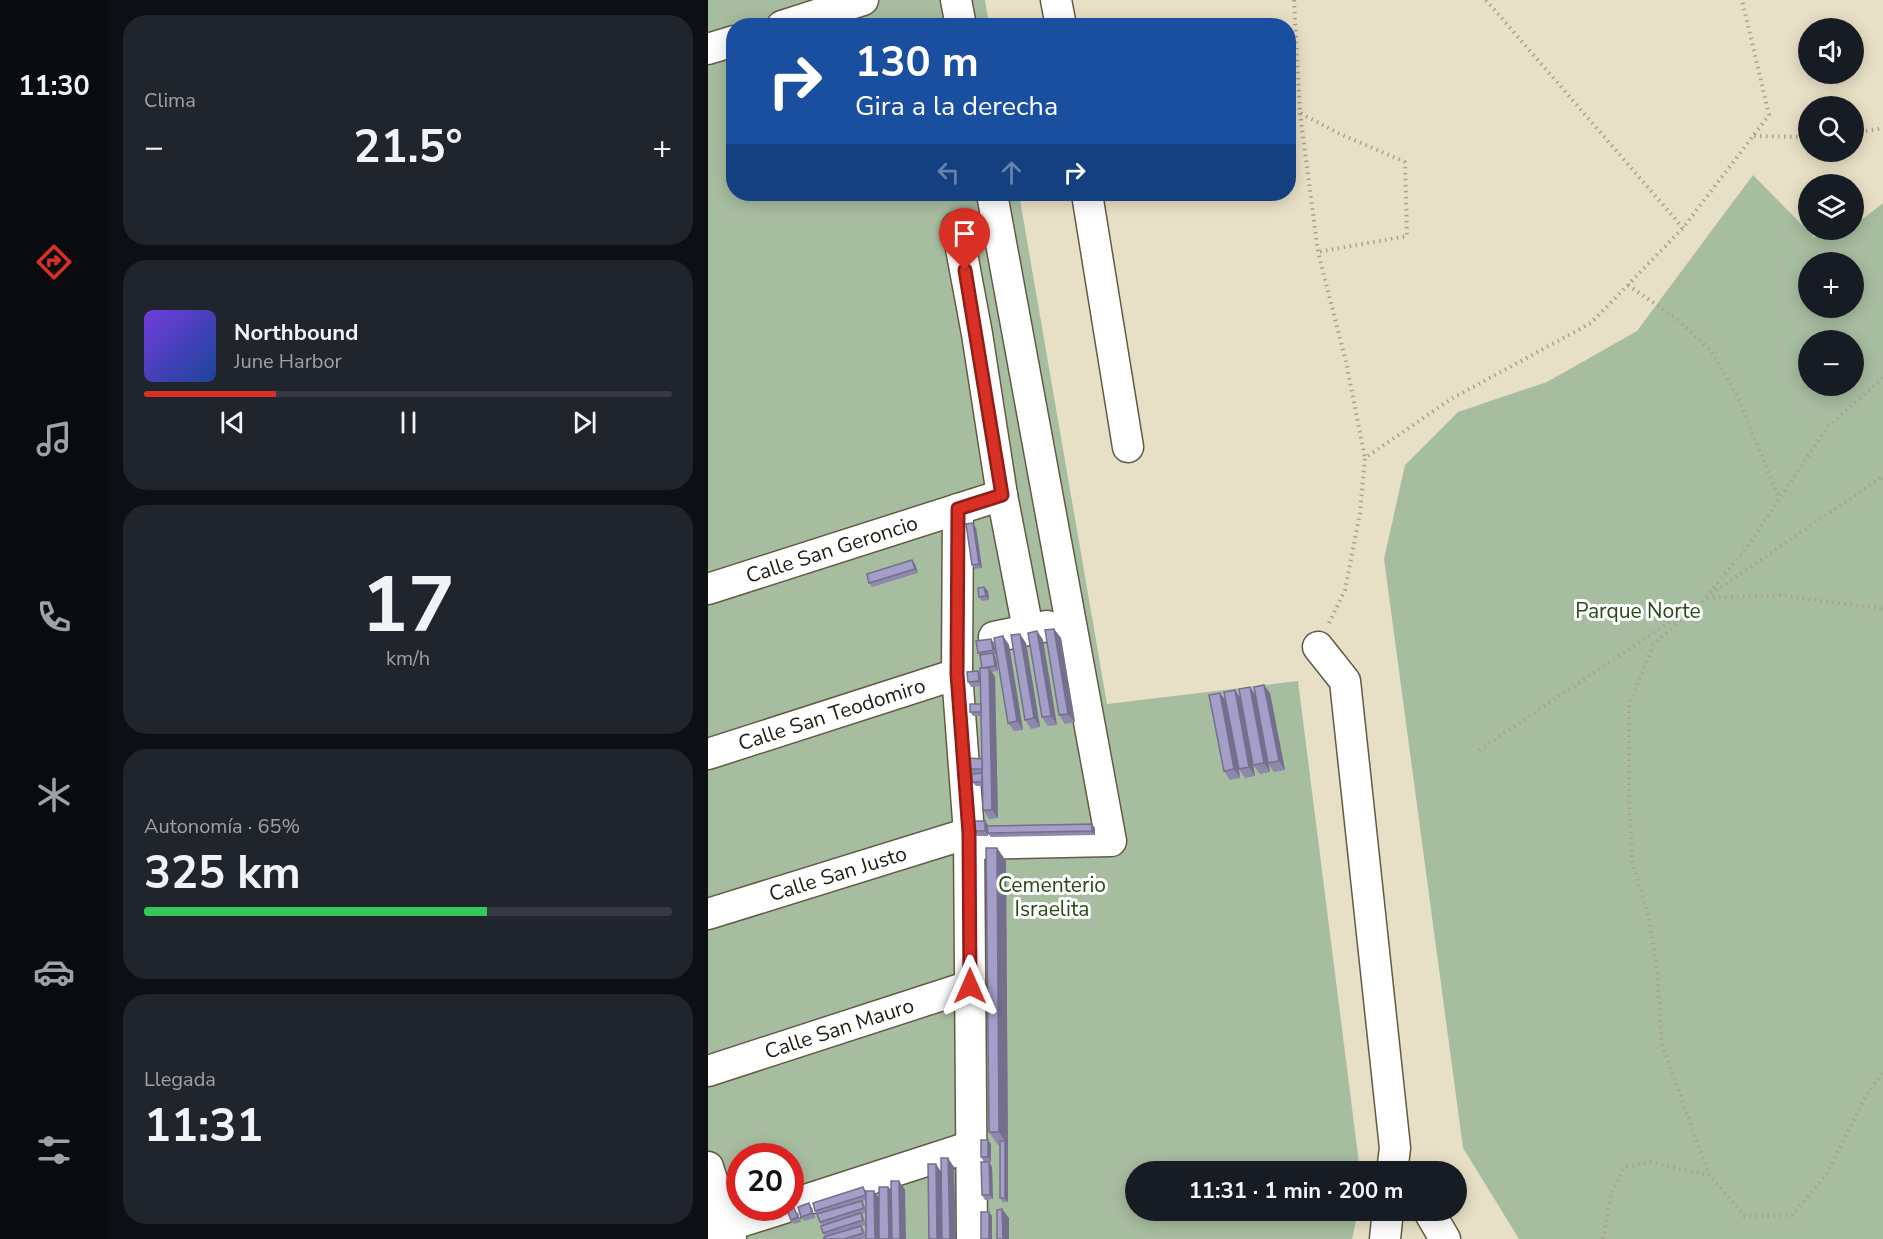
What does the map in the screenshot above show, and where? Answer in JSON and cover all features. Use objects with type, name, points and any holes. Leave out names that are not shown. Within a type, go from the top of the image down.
[{"type":"street","points":[[807,18],[863,0]]},
{"type":"street","points":[[956,0],[959,18]]},
{"type":"street","points":[[1056,0],[1059,18]]},
{"type":"street","points":[[708,49],[726,43]]},
{"type":"street","points":[[993,201],[1071,622],[994,637]]},
{"type":"street","points":[[1089,201],[1128,447]]},
{"type":"street","points":[[957,227],[977,334],[1002,495],[1028,629]]},
{"type":"street","name":"Calle San Geroncio","points":[[708,590],[1002,495]]},
{"type":"street","points":[[958,509],[957,674],[969,838],[972,1239]]},
{"type":"street","name":"Calle San Justo","points":[[708,914],[969,838],[1111,841],[1071,622]]},
{"type":"street","points":[[1318,647],[1345,681],[1398,1161]]},
{"type":"street","name":"Calle San Teodomiro","points":[[708,754],[957,674]]},
{"type":"street","name":"Calle San Mauro","points":[[708,1071],[970,986]]},
{"type":"street","points":[[804,1200],[972,1146]]},
{"type":"street","points":[[708,1167],[722,1232],[750,1221]]},
{"type":"street","points":[[1385,1239],[1387,1221]]},
{"type":"street","points":[[1434,1221],[1445,1239]]},
{"type":"path","points":[[1294,0],[1295,18]]},
{"type":"path","points":[[1486,0],[1683,228]]},
{"type":"path","points":[[1365,458],[1451,399],[1591,323],[1683,228],[1769,116],[1742,0]]},
{"type":"path","points":[[1296,38],[1300,113],[1318,252],[1346,362],[1365,458],[1360,513],[1345,590],[1318,647]]},
{"type":"path","points":[[1300,113],[1340,134],[1404,162],[1407,236],[1318,252]]},
{"type":"path","points":[[1864,132],[1883,129]]},
{"type":"path","points":[[1754,136],[1798,137]]},
{"type":"path","points":[[1629,285],[1678,320],[1713,352],[1738,397],[1779,499]]},
{"type":"path","points":[[1883,378],[1828,426],[1748,546],[1705,598],[1653,645],[1629,705],[1632,861],[1649,918],[1657,970],[1662,1044],[1709,1175],[1745,1216],[1792,1215],[1826,1175],[1866,1096],[1883,1071]]},
{"type":"path","points":[[1479,750],[1883,476]]},
{"type":"path","points":[[1705,598],[1780,595],[1883,609]]},
{"type":"path","points":[[1604,1239],[1611,1194],[1624,1167],[1650,1162],[1709,1175]]},
{"type":"green space","name":"Cementerio Israelita","points":[[708,0],[985,0],[988,18],[726,18],[726,201],[1020,201],[1107,704],[1298,681],[1359,1161],[1125,1161],[1125,1221],[1356,1221],[1352,1239],[708,1239]]},
{"type":"green space","name":"Parque Norte","points":[[1753,175],[1798,221],[1798,240],[1864,240],[1864,218],[1883,203],[1883,1239],[1519,1239],[1463,1148],[1384,559],[1405,465],[1458,412],[1547,382],[1637,331]]},
{"type":"building","points":[[973,523],[979,564],[972,565],[966,524]]},
{"type":"building","points":[[912,560],[915,569],[869,583],[867,574]]},
{"type":"building","points":[[984,587],[986,596],[979,597],[978,588]]},
{"type":"building","points":[[1054,629],[1068,714],[1059,715],[1045,630]]},
{"type":"building","points":[[1037,631],[1051,716],[1042,717],[1028,633]]},
{"type":"building","points":[[1020,634],[1034,718],[1025,720],[1011,635]]},
{"type":"building","points":[[1003,636],[1017,721],[1008,723],[994,638]]},
{"type":"building","points":[[991,639],[993,650],[978,653],[976,641]]},
{"type":"building","points":[[993,653],[995,666],[982,668],[980,655]]},
{"type":"building","points":[[980,668],[989,668],[992,810],[983,810]]},
{"type":"building","points":[[978,671],[979,681],[968,682],[967,672]]},
{"type":"building","points":[[1264,685],[1279,761],[1268,763],[1254,687]]},
{"type":"building","points":[[1250,687],[1264,763],[1253,765],[1239,689]]},
{"type":"building","points":[[1235,690],[1249,767],[1239,769],[1224,692]]},
{"type":"building","points":[[1220,693],[1234,769],[1224,771],[1209,695]]},
{"type":"building","points":[[970,704],[981,704],[981,712],[970,712]]},
{"type":"building","points":[[969,758],[982,759],[982,769],[969,769]]},
{"type":"building","points":[[982,773],[982,782],[972,782],[972,774]]},
{"type":"building","points":[[973,821],[985,821],[985,831],[974,831]]},
{"type":"building","points":[[1092,824],[1092,831],[988,833],[987,826]]},
{"type":"building","points":[[986,848],[997,848],[999,1132],[989,1132]]},
{"type":"building","points":[[981,1140],[988,1140],[988,1157],[981,1157]]},
{"type":"building","points":[[1000,1141],[1005,1141],[1005,1198],[1000,1198]]},
{"type":"building","points":[[941,1158],[948,1158],[950,1239],[942,1239]]},
{"type":"building","points":[[981,1162],[989,1162],[990,1195],[982,1195]]},
{"type":"building","points":[[928,1164],[936,1164],[937,1239],[929,1239]]},
{"type":"building","points":[[891,1181],[899,1181],[900,1239],[892,1239]]},
{"type":"building","points":[[863,1187],[866,1195],[815,1211],[813,1203]]},
{"type":"building","points":[[879,1187],[888,1187],[889,1239],[879,1239]]},
{"type":"building","points":[[866,1191],[874,1191],[875,1239],[866,1239]]},
{"type":"building","points":[[862,1201],[864,1208],[820,1222],[817,1214]]},
{"type":"building","points":[[809,1203],[812,1213],[804,1216],[804,1205]]},
{"type":"building","points":[[1002,1209],[1003,1239],[997,1239],[997,1210]]},
{"type":"building","points":[[981,1212],[989,1212],[989,1239],[981,1239]]},
{"type":"building","points":[[861,1213],[863,1220],[823,1233],[821,1226]]},
{"type":"building","points":[[861,1226],[863,1233],[844,1239],[824,1239],[824,1237]]},
{"type":"route","points":[[965,270],[1002,495],[958,509],[957,674],[969,833],[970,986]]}]
